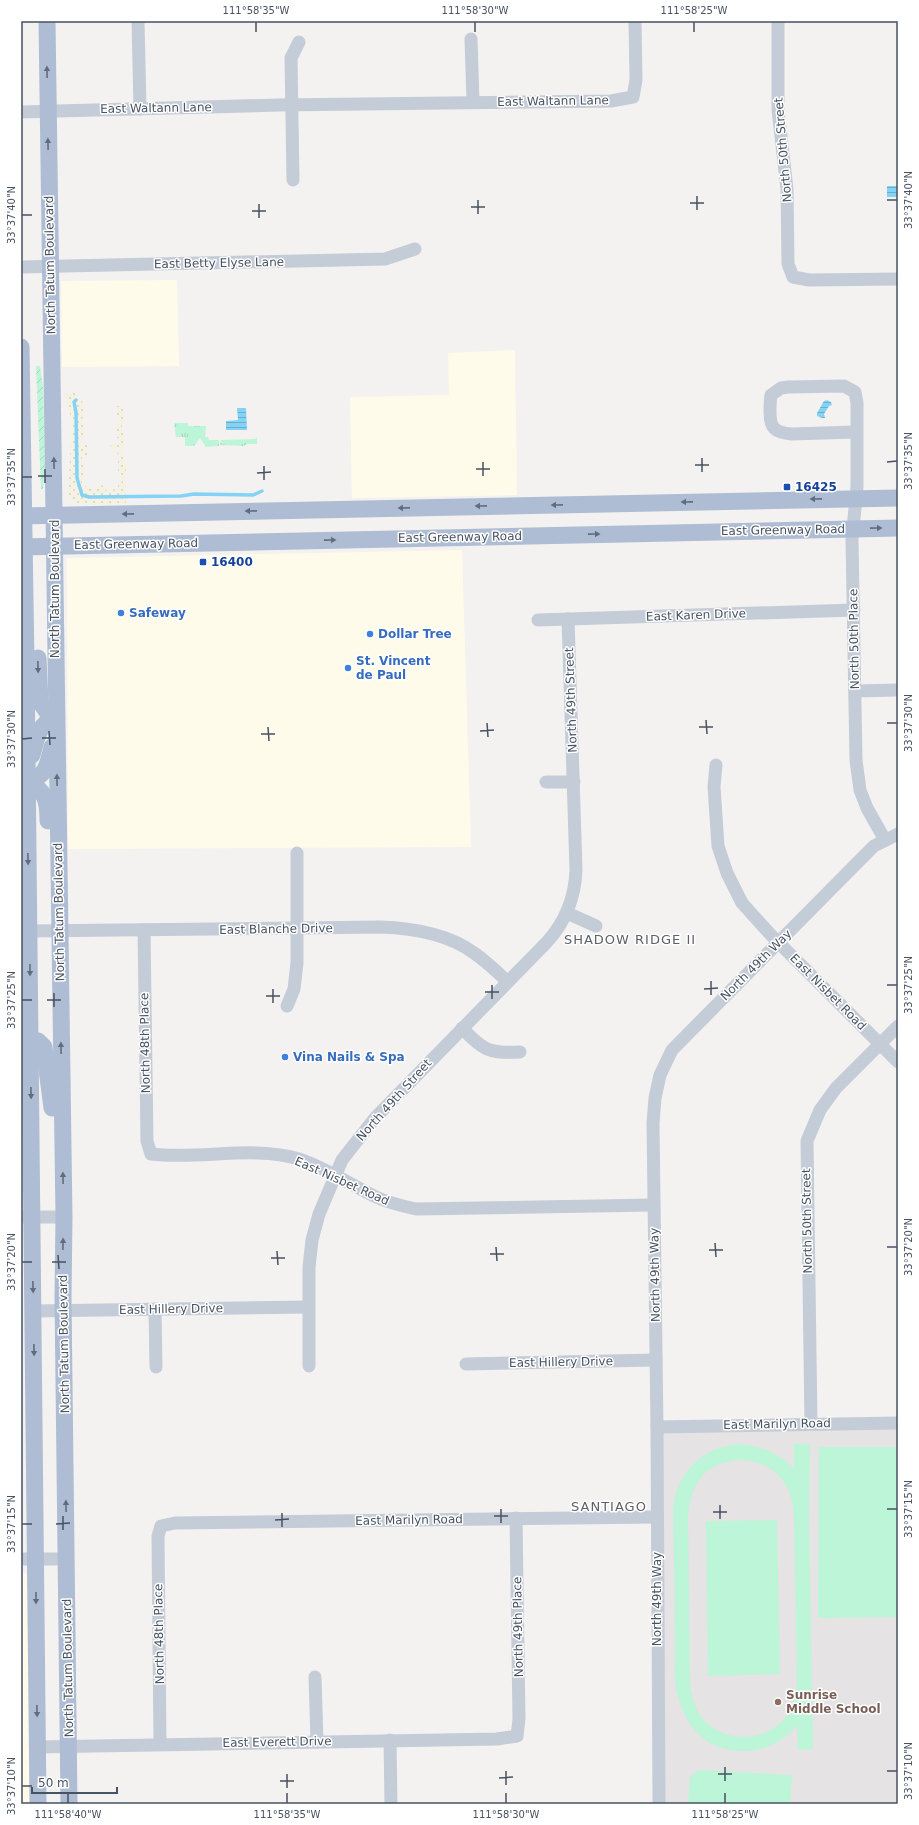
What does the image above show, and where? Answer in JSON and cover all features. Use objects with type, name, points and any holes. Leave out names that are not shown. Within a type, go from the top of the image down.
[{"type":"main road","name":"North Tatum Boulevard","points":[[47,21],[64,1216],[63,1311],[69,1804]]},
{"type":"main road","points":[[21,347],[23,547],[28,781],[30,1040],[27,1217],[34,1311],[28,1559],[37,1747],[38,1804]]},
{"type":"main road","points":[[23,516],[898,498]]},
{"type":"main road","name":"East Greenway Road","points":[[23,547],[898,528]]},
{"type":"main road","points":[[25,602],[38,645],[40,702],[47,712],[56,716],[50,759],[40,777],[28,781]]},
{"type":"main road","points":[[28,781],[39,787],[47,802],[49,905],[60,931]]},
{"type":"main road","points":[[30,1040],[38,1041],[44,1047],[52,1109],[62,1136]]},
{"type":"street","points":[[138,21],[140,109]]},
{"type":"street","name":"East Waltann Lane","points":[[21,112],[291,105],[611,101],[632,96],[636,80],[635,21]]},
{"type":"street","name":"North 50th Street","points":[[778,21],[778,110],[787,189],[788,264],[793,277],[809,280],[898,278]]},
{"type":"street","points":[[471,39],[472,102]]},
{"type":"street","points":[[292,180],[291,58],[299,42]]},
{"type":"street","name":"East Betty Elyse Lane","points":[[21,266],[385,259],[415,249]]},
{"type":"street","name":"North 50th Place","points":[[856,432],[782,433],[771,426],[771,395],[781,388],[788,387],[844,386],[855,392],[857,403],[856,432],[858,486],[852,548],[856,760],[860,790],[867,808],[885,840]]},
{"type":"street","name":"East Karen Drive","points":[[538,620],[854,610]]},
{"type":"street","name":"North 49th Street","points":[[309,1366],[308,1267],[312,1240],[319,1214],[342,1160],[374,1118],[558,930],[572,901],[576,884],[568,619]]},
{"type":"street","points":[[855,691],[898,690]]},
{"type":"street","name":"East Nisbet Road","points":[[716,765],[714,787],[718,846],[727,873],[742,903],[778,942],[898,1062]]},
{"type":"street","points":[[546,782],[574,782]]},
{"type":"street","name":"North 49th Way","points":[[659,1804],[657,1427],[652,1123],[660,1075],[672,1050],[778,942],[874,846],[898,834]]},
{"type":"street","points":[[287,1006],[294,989],[297,963],[297,853]]},
{"type":"street","points":[[567,913],[596,926]]},
{"type":"street","name":"East Blanche Drive","points":[[29,931],[380,927],[406,928],[427,932],[473,952],[507,981]]},
{"type":"street","name":"North 48th Place","points":[[144,930],[147,1141],[152,1154]]},
{"type":"street","points":[[880,1044],[898,1026]]},
{"type":"street","points":[[462,1028],[472,1039],[488,1051],[500,1053],[520,1052]]},
{"type":"street","name":"North 50th Street","points":[[811,1424],[807,1141],[820,1110],[847,1076],[880,1044]]},
{"type":"street","name":"East Nisbet Road","points":[[152,1154],[168,1156],[266,1154],[299,1159],[377,1197],[396,1205],[416,1209],[653,1205]]},
{"type":"street","points":[[27,1217],[64,1216]]},
{"type":"street","name":"East Hillery Drive","points":[[34,1311],[308,1308]]},
{"type":"street","points":[[155,1309],[156,1368]]},
{"type":"street","name":"East Hillery Drive","points":[[466,1364],[656,1360]]},
{"type":"street","name":"East Marilyn Road","points":[[657,1427],[898,1423]]},
{"type":"street","name":"East Marilyn Road","points":[[161,1526],[175,1523],[657,1517]]},
{"type":"street","name":"North 49th Place","points":[[516,1518],[519,1719],[516,1736]]},
{"type":"street","name":"North 48th Place","points":[[160,1744],[158,1536],[161,1526]]},
{"type":"street","points":[[28,1559],[66,1559]]},
{"type":"street","points":[[315,1677],[317,1742]]},
{"type":"street","name":"East Everett Drive","points":[[37,1747],[496,1739],[516,1736]]},
{"type":"street","points":[[390,1740],[391,1804]]},
{"type":"shaded area","points":[[177,280],[179,366],[62,367],[61,281]]},
{"type":"shaded area","points":[[515,350],[517,495],[352,498],[350,397],[449,395],[448,353]]},
{"type":"shaded area","points":[[462,550],[471,847],[68,849],[67,558]]},
{"type":"shaded area","name":"Sunrise Middle School","points":[[898,1423],[898,1804],[659,1804],[657,1427]]},
{"type":"shaded area","points":[[21,1571],[27,1574],[30,1804],[21,1804]]},
{"type":"green space","points":[[36,366],[40,366],[43,387],[45,467],[43,489],[41,489]]},
{"type":"green space","points":[[174,423],[188,423],[188,426],[206,426],[205,437],[208,437],[209,440],[219,440],[219,446],[206,447],[200,438],[194,446],[185,446],[185,437],[176,437]]},
{"type":"green space","points":[[257,437],[257,444],[247,444],[244,446],[220,445],[221,440],[255,439]]},
{"type":"green space","points":[[740,1444],[755,1446],[776,1455],[794,1469],[794,1444],[810,1444],[809,1519],[813,1749],[798,1750],[797,1726],[790,1733],[768,1747],[751,1751],[721,1748],[703,1738],[696,1731],[689,1723],[680,1704],[676,1688],[675,1675],[674,1500],[678,1487],[692,1466],[702,1457],[714,1450]],"holes":[[[736,1460],[761,1464],[771,1469],[779,1476],[790,1494],[793,1505],[797,1678],[795,1697],[787,1716],[778,1725],[767,1732],[756,1736],[743,1737],[719,1731],[709,1725],[698,1712],[692,1697],[690,1686],[688,1514],[696,1485],[707,1471],[725,1462]]]},
{"type":"green space","points":[[819,1447],[898,1447],[898,1617],[818,1618]]},
{"type":"green space","points":[[777,1520],[780,1674],[708,1676],[706,1521]]},
{"type":"green space","points":[[699,1770],[792,1775],[790,1804],[688,1804],[690,1777]]},
{"type":"sand","points":[[74,392],[75,400],[82,400],[84,418],[82,418],[81,424],[83,424],[84,437],[82,437],[81,444],[87,444],[87,455],[82,456],[82,463],[85,463],[85,476],[82,476],[82,484],[85,483],[86,489],[98,489],[98,486],[105,485],[105,490],[118,489],[118,483],[122,482],[122,476],[118,475],[118,461],[120,461],[120,454],[111,453],[111,451],[124,451],[124,461],[127,465],[125,475],[126,504],[75,503],[68,495],[72,422],[65,395]]},
{"type":"sand","points":[[116,406],[123,406],[124,423],[122,425],[122,432],[125,435],[124,449],[111,449],[110,443],[120,445],[120,438],[117,438],[116,424],[120,423],[120,417],[117,417]]},
{"type":"water","points":[[887,186],[898,186],[898,197],[887,197]]},
{"type":"water","points":[[827,400],[831,402],[832,405],[829,406],[824,414],[825,418],[817,416],[817,413],[824,401]]},
{"type":"water","points":[[237,408],[246,408],[247,430],[226,430],[226,421],[238,420]]},
{"type":"waterway","points":[[76,400],[74,402],[76,412],[77,478],[82,495],[89,497],[181,496],[194,494],[253,495],[262,491]]},
{"type":"place","name":"16425","points":[[787,487]]},
{"type":"place","name":"16400","points":[[203,562]]},
{"type":"place","name":"Safeway","points":[[121,613]]},
{"type":"place","name":"Dollar Tree","points":[[370,634]]},
{"type":"place","name":"St. Vincent de Paul","points":[[348,668]]},
{"type":"place","name":"Vina Nails & Spa","points":[[285,1057]]},
{"type":"place","name":"Sunrise Middle School","points":[[778,1702]]},
{"type":"district","name":"SHADOW RIDGE II","points":[[630,939]]},
{"type":"district","name":"SANTIAGO","points":[[609,1506]]}]
